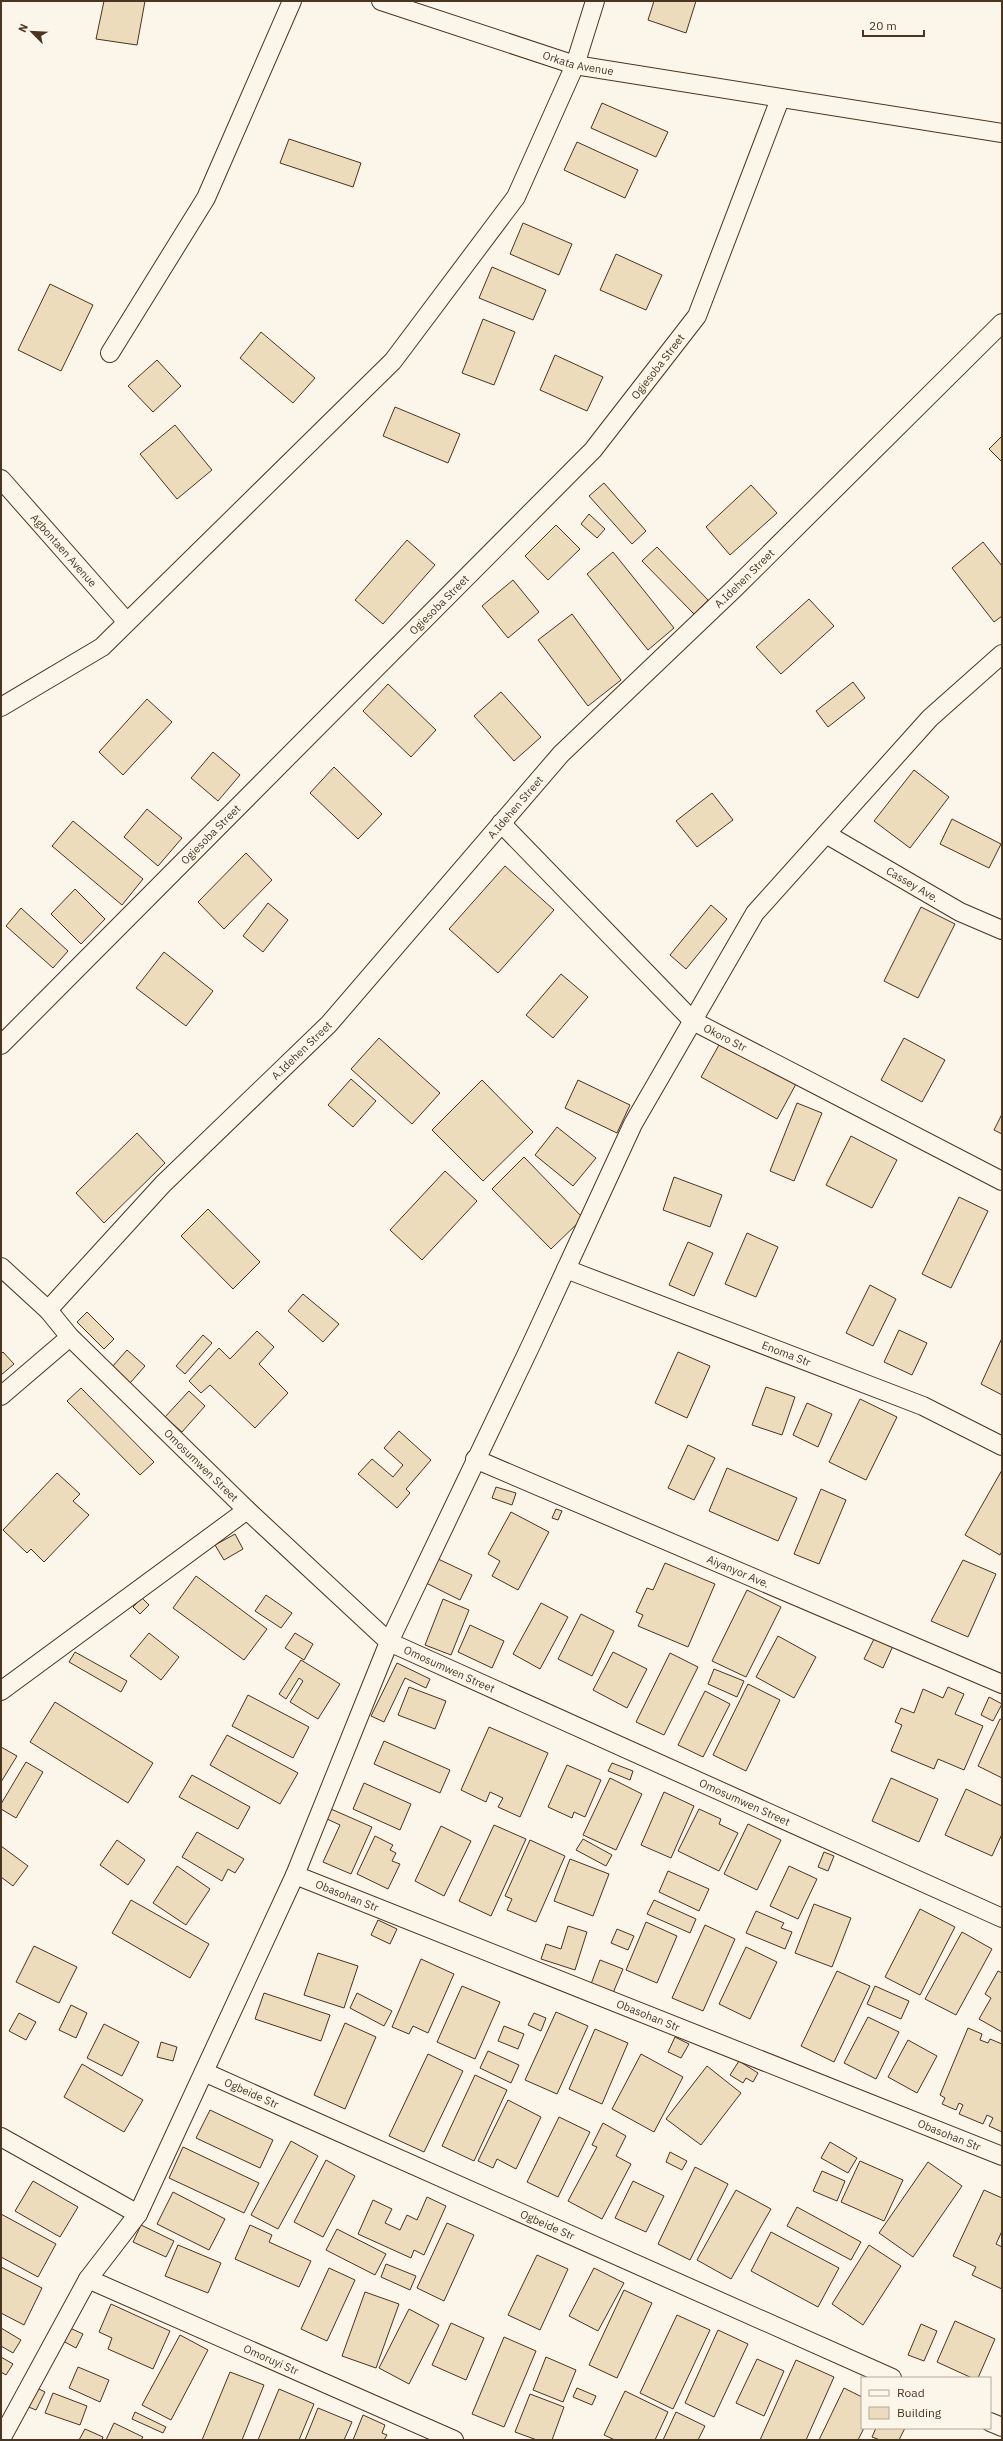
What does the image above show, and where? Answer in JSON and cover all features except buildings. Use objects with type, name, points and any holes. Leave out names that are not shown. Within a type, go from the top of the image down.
[{"type":"street","points":[[110,354],[206,198],[292,1]]},
{"type":"street","name":"Orkata Avenue","points":[[382,1],[575,65],[780,99],[1002,133]]},
{"type":"street","points":[[1,707],[102,647],[393,361],[516,197],[575,65],[595,1]]},
{"type":"street","name":"Ogiesoba Street","points":[[1,1045],[593,450],[697,316],[780,99]]},
{"type":"street","name":"A.Idehen Street","points":[[48,1310],[163,1184],[329,1024],[561,754],[735,588],[1002,323]]},
{"type":"street","name":"Agbontaen Avenue","points":[[1,479],[127,622]]},
{"type":"street","points":[[1,2439],[88,2279],[138,2214],[295,1875],[389,1642],[633,1124],[755,913],[930,718],[1002,654]]},
{"type":"street","name":"Okoro Str","points":[[501,824],[693,1021],[1002,1181]]},
{"type":"street","name":"Cassey Ave.","points":[[826,834],[960,912],[1002,930]]},
{"type":"street","name":"Omosumwen Street","points":[[1,1267],[48,1310],[70,1337],[247,1510],[389,1642],[1002,1918]]},
{"type":"street","name":"Enoma Str","points":[[566,1269],[923,1406],[1002,1446]]},
{"type":"street","points":[[1,1396],[70,1337]]},
{"type":"street","name":"Aiyanyor Ave.","points":[[475,1459],[1002,1684]]},
{"type":"street","points":[[1,1691],[247,1510]]},
{"type":"street","name":"Obasohan Str","points":[[295,1875],[1002,2156]]},
{"type":"street","name":"Ogbeide Str","points":[[204,2072],[890,2377]]},
{"type":"street","points":[[1,2137],[138,2214]]},
{"type":"street","name":"Omoruyi Str","points":[[88,2279],[454,2440]]},
{"type":"street","points":[[991,2422],[1002,2427]]}]
